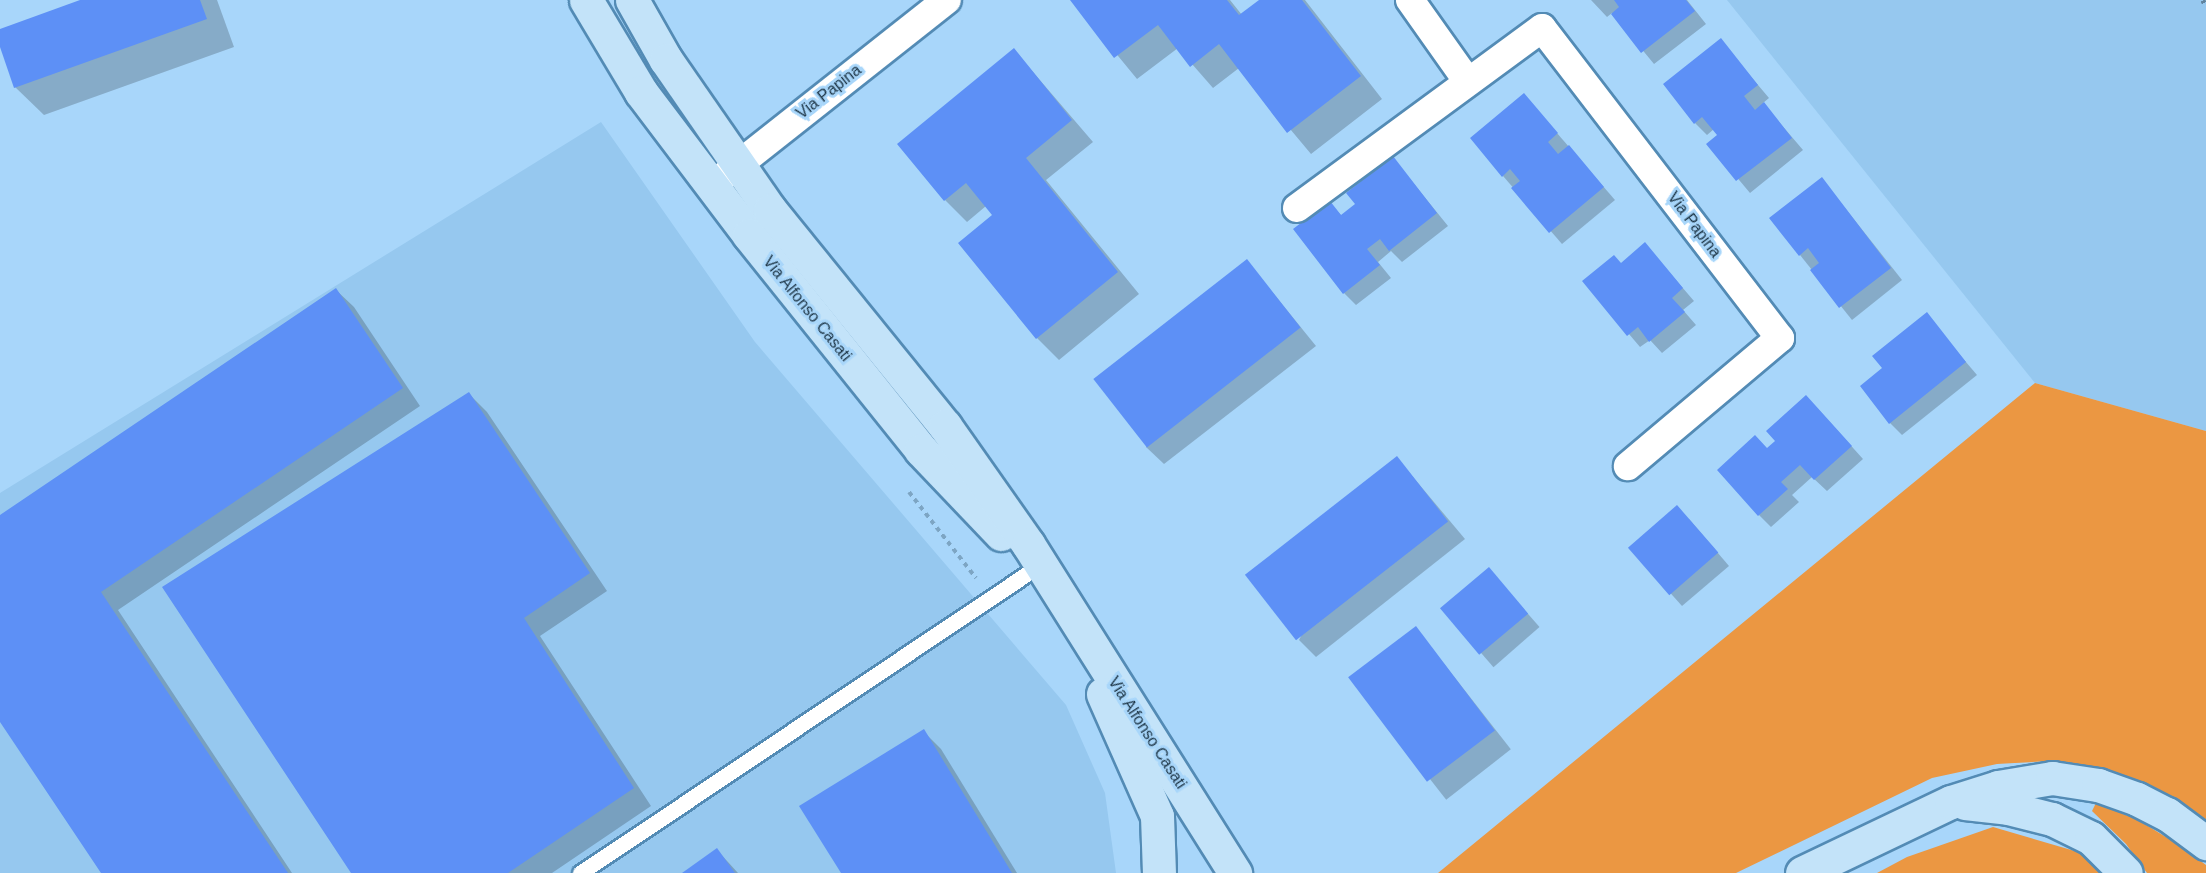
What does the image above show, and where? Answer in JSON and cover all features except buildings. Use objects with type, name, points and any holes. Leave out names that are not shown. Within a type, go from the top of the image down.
[{"type":"main road","name":"Via Alfonso Casati","points":[[586,0],[641,92],[711,186],[921,450],[1058,594]]},
{"type":"main road","name":"Via Alfonso Casati","points":[[632,0],[666,60],[737,165],[945,426],[1058,594],[1235,870]]},
{"type":"main road","points":[[1058,594],[1157,816],[1159,873]]},
{"type":"main road","points":[[1802,873],[1951,802],[2018,782],[2069,779],[2137,799],[2167,814],[2206,843]]},
{"type":"main road","points":[[1951,802],[2008,808],[2052,819],[2091,838],[2126,873]]},
{"type":"street","name":"Via Papina","points":[[711,186],[947,0]]},
{"type":"street","points":[[1410,0],[1468,82]]},
{"type":"street","name":"Via Papina","points":[[1297,208],[1542,28],[1780,338],[1628,466]]},
{"type":"lane","points":[[580,873],[1034,569]]},
{"type":"shaded area","points":[[1727,0],[2206,0],[2206,431],[2035,383]]},
{"type":"shaded area","points":[[601,122],[755,342],[1066,705],[1105,793],[1116,873],[0,873],[0,493]]},
{"type":"shaded area","points":[[2035,383],[2206,431],[2206,824],[2140,783],[2099,767],[2050,761],[1997,764],[1932,778],[1736,873],[1438,873]]},
{"type":"shaded area","points":[[2096,803],[2138,820],[2179,845],[2206,865],[2206,873],[2147,873],[2126,844],[2092,811]]},
{"type":"shaded area","points":[[1993,827],[2085,854],[2103,873],[1877,873],[1907,857]]},
{"type":"railway","points":[[2203,0],[2206,6]]}]
